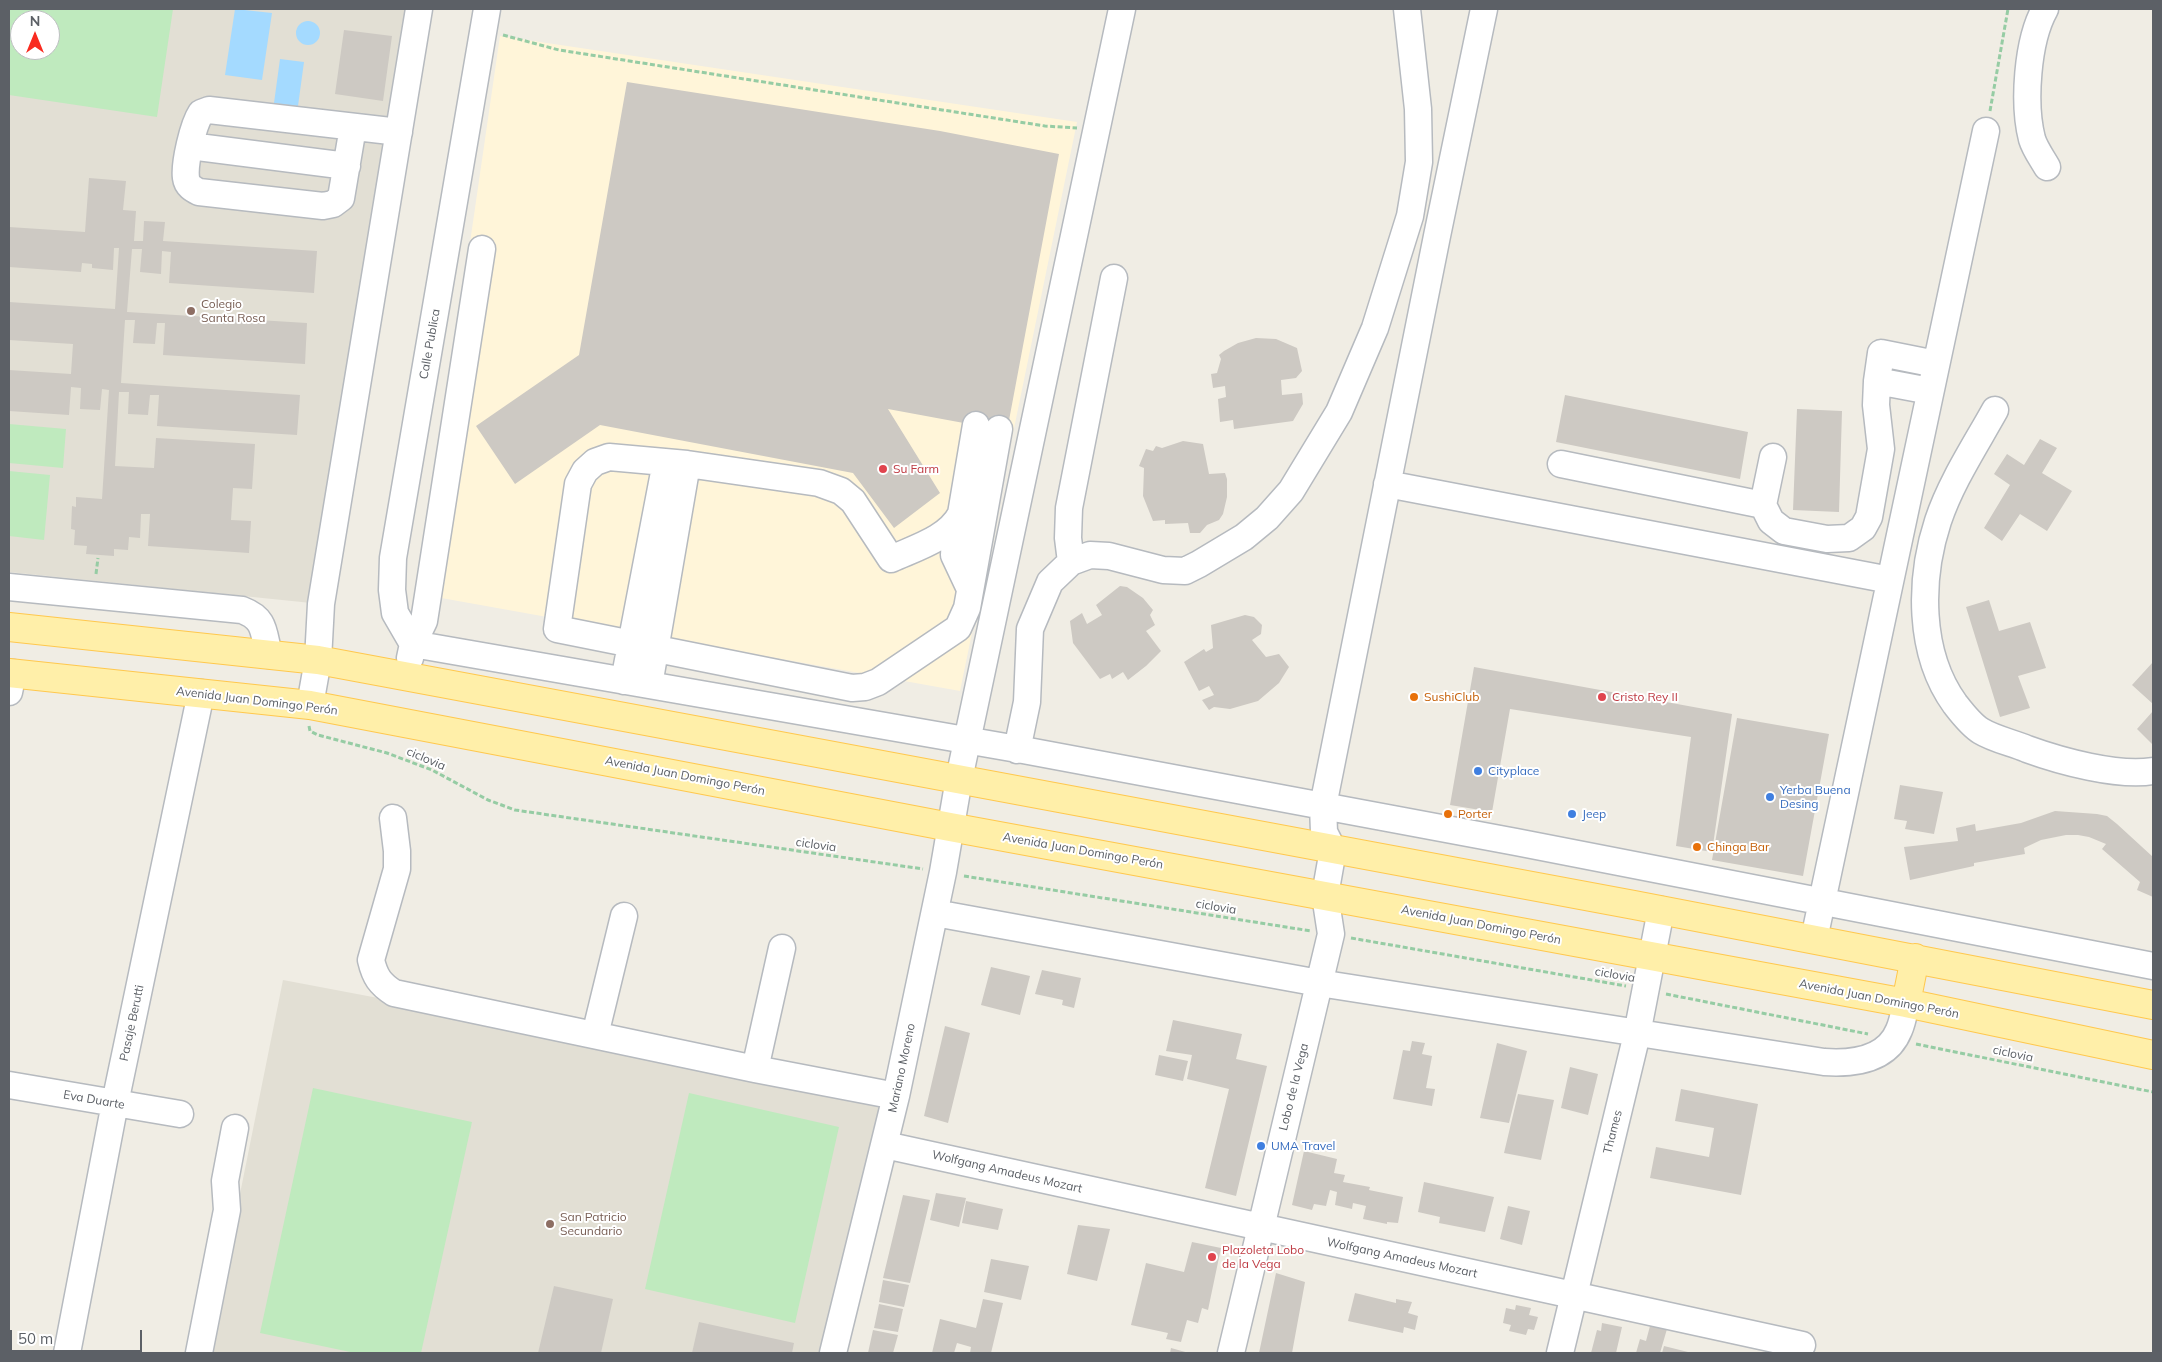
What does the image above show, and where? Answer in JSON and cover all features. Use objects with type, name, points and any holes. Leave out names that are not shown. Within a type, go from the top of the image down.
[{"type":"main road","points":[[9,627],[318,660],[1661,910],[2153,1005]]},
{"type":"main road","name":"Avenida Juan Domingo Perón","points":[[10,679],[201,693],[310,705],[1906,1003],[2153,1055]]},
{"type":"main road","points":[[1906,1003],[1915,958]]},
{"type":"street","points":[[310,705],[318,660],[321,604],[419,9]]},
{"type":"street","name":"Mariano Moreno","points":[[833,1353],[896,1096],[935,913],[967,740],[1122,9]]},
{"type":"street","points":[[1017,750],[1027,702],[1030,629],[1050,582],[1071,562],[1090,556],[1109,556],[1162,570],[1185,571],[1244,537],[1267,518],[1291,492],[1339,412],[1375,328],[1410,216],[1419,162],[1418,109],[1407,9]]},
{"type":"street","points":[[1333,850],[1324,832],[1323,806],[1484,9]]},
{"type":"street","points":[[2045,9],[2032,41],[2026,105],[2033,141],[2047,167]]},
{"type":"street","name":"Calle Publica","points":[[413,644],[395,613],[392,590],[393,558],[485,20]]},
{"type":"street","points":[[354,127],[341,198],[333,204],[323,206],[199,192],[190,188],[186,179],[195,123],[201,113],[209,110],[398,132]]},
{"type":"street","points":[[1814,939],[1820,902],[1986,131]]},
{"type":"street","points":[[190,146],[347,166]]},
{"type":"street","points":[[406,676],[413,644],[424,621],[482,249]]},
{"type":"street","points":[[1071,562],[1068,538],[1069,508],[1114,278]]},
{"type":"street","points":[[1773,457],[1763,505],[1771,520],[1784,531],[1827,539],[1849,538],[1863,528],[1869,517],[1882,449],[1876,404],[1881,353],[1936,364]]},
{"type":"street","points":[[1877,381],[1930,391]]},
{"type":"street","points":[[1995,410],[1957,480],[1938,521],[1929,561],[1925,598],[1927,627],[1934,663],[1943,687],[1962,714],[1981,731],[2048,756],[2110,770],[2153,771]]},
{"type":"street","points":[[988,427],[970,589],[967,608],[958,628],[878,682],[865,687],[838,686],[644,645],[557,629],[578,484],[585,472],[595,462],[609,456],[676,463],[819,483],[841,491],[853,501],[891,559],[944,534],[956,523],[961,514],[988,427]]},
{"type":"street","points":[[649,685],[644,645],[676,463]]},
{"type":"street","points":[[1561,464],[1763,505]]},
{"type":"street","points":[[1387,484],[1890,580]]},
{"type":"street","points":[[956,523],[954,555],[970,589]]},
{"type":"street","points":[[914,548],[936,549],[954,555]]},
{"type":"street","points":[[9,587],[242,610],[253,614],[260,620],[269,655]]},
{"type":"street","points":[[413,644],[967,740],[1323,806],[2153,966]]},
{"type":"street","points":[[624,681],[644,645]]},
{"type":"street","name":"Pasaje Berutti","points":[[68,1353],[115,1104],[201,693]]},
{"type":"street","points":[[834,756],[842,719]]},
{"type":"street","points":[[393,818],[398,851],[397,869],[371,960],[374,974],[382,985],[394,993],[408,998],[896,1096]]},
{"type":"street","name":"Lobo de la Vega","points":[[1231,1353],[1331,934],[1325,895],[1333,850]]},
{"type":"street","name":"Thames","points":[[1560,1353],[1637,1034],[1661,910]]},
{"type":"street","points":[[935,913],[1319,983],[1637,1034],[1843,1063],[1861,1061],[1880,1053],[1894,1040],[1900,1028],[1906,1003]]},
{"type":"street","points":[[595,1035],[624,916]]},
{"type":"street","points":[[755,1068],[782,948]]},
{"type":"street","name":"Eva Duarte","points":[[9,1085],[180,1114]]},
{"type":"street","points":[[199,1353],[227,1210],[225,1181],[235,1128]]},
{"type":"street","name":"Wolfgang Amadeus Mozart","points":[[885,1145],[1802,1345]]},
{"type":"path","points":[[1986,131],[2008,9]]},
{"type":"path","points":[[485,20],[526,40],[559,50],[1045,126],[1096,130]]},
{"type":"path","name":"ciclovia","points":[[310,705],[307,719],[310,731],[318,735],[387,752],[432,770],[488,800],[515,810],[943,872],[1331,934],[1645,989],[2153,1092]]},
{"type":"shaded area","name":"Colegio Santa Rosa","points":[[9,9],[425,9],[321,604],[9,572]]},
{"type":"shaded area","points":[[500,36],[1077,122],[960,691],[419,594]]},
{"type":"shaded area","name":"San Patricio Secundario","points":[[283,980],[896,1096],[835,1353],[208,1353]]},
{"type":"green space","points":[[9,9],[173,9],[157,117],[9,95]]},
{"type":"green space","points":[[9,424],[66,429],[63,468],[9,463]]},
{"type":"green space","points":[[9,471],[50,475],[44,540],[9,536]]},
{"type":"green space","points":[[313,1088],[472,1122],[421,1353],[355,1353],[260,1333]]},
{"type":"green space","points":[[689,1093],[839,1127],[795,1323],[645,1289]]},
{"type":"water","points":[[235,9],[272,13],[262,80],[225,75]]},
{"type":"water","points":[[308,21],[317,24],[320,33],[317,42],[308,45],[299,42],[296,33],[299,24]]},
{"type":"water","points":[[280,59],[304,62],[298,106],[274,103]]},
{"type":"building","points":[[344,30],[392,36],[383,101],[335,94]]},
{"type":"building","points":[[627,82],[940,131],[1059,154],[1007,431],[888,409],[940,493],[894,528],[853,473],[600,425],[515,484],[476,426],[579,355]]},
{"type":"building","points":[[89,178],[126,181],[123,210],[136,211],[134,241],[143,241],[144,221],[165,222],[163,241],[317,251],[314,293],[169,283],[171,252],[162,251],[161,274],[140,272],[142,249],[132,249],[127,312],[307,323],[305,364],[163,355],[165,323],[157,323],[155,344],[133,343],[135,320],[125,320],[121,383],[300,395],[297,435],[157,426],[159,395],[150,395],[148,415],[128,414],[129,392],[119,392],[115,466],[154,468],[156,438],[255,444],[252,489],[233,488],[231,520],[251,521],[249,553],[148,546],[150,514],[141,514],[140,538],[129,537],[128,550],[114,549],[114,556],[86,554],[87,546],[74,545],[75,530],[71,529],[72,506],[76,507],[76,497],[102,499],[109,390],[102,389],[100,410],[80,409],[81,388],[71,387],[69,415],[9,411],[9,370],[71,374],[73,344],[9,340],[9,302],[115,309],[119,248],[114,248],[113,270],[92,268],[92,264],[82,263],[81,272],[9,267],[9,227],[85,232]]},
{"type":"building","points":[[1256,338],[1276,339],[1297,348],[1302,371],[1296,378],[1281,380],[1282,395],[1302,393],[1303,404],[1293,421],[1234,429],[1233,420],[1220,422],[1218,399],[1226,397],[1225,386],[1213,388],[1211,374],[1217,373],[1221,359],[1219,355],[1224,351],[1238,343]]},
{"type":"building","points":[[1565,395],[1748,432],[1740,479],[1556,442]]},
{"type":"building","points":[[1797,409],[1842,411],[1839,512],[1793,510]]},
{"type":"building","points":[[2040,439],[2057,448],[2042,473],[2072,491],[2047,531],[2020,514],[2002,541],[1984,528],[2010,485],[1994,474],[2007,454],[2024,465]]},
{"type":"building","points":[[1183,441],[1203,444],[1209,474],[1225,473],[1227,479],[1227,497],[1223,514],[1219,520],[1207,525],[1200,533],[1190,533],[1188,523],[1165,524],[1165,520],[1153,521],[1143,496],[1144,468],[1139,466],[1146,449],[1153,451],[1156,446],[1162,448]]},
{"type":"building","points":[[1120,586],[1127,587],[1143,598],[1153,610],[1150,615],[1155,625],[1146,631],[1161,651],[1128,680],[1123,672],[1112,679],[1110,674],[1100,679],[1073,643],[1070,621],[1082,613],[1087,624],[1102,615],[1096,605]]},
{"type":"building","points":[[1989,600],[1999,631],[2030,622],[2046,668],[2018,676],[2030,708],[2000,717],[1966,607]]},
{"type":"building","points":[[1245,615],[1254,617],[1262,625],[1261,634],[1252,640],[1266,657],[1279,654],[1289,667],[1279,683],[1258,701],[1230,709],[1214,707],[1209,710],[1202,700],[1214,695],[1209,686],[1199,691],[1184,662],[1204,649],[1206,652],[1213,648],[1211,625]]},
{"type":"building","points":[[2153,662],[2153,704],[2132,685]]},
{"type":"building","name":"Cityplace","points":[[1474,667],[1732,714],[1712,852],[1676,846],[1691,737],[1510,709],[1492,812],[1450,805]]},
{"type":"building","points":[[2153,711],[2153,745],[2137,729]]},
{"type":"building","name":"Yerba Buena Desing","points":[[1737,718],[1829,734],[1803,876],[1712,860]]},
{"type":"building","points":[[1900,785],[1943,792],[1934,834],[1905,829],[1907,821],[1894,819]]},
{"type":"building","points":[[2055,811],[2107,816],[2117,824],[2153,857],[2153,897],[2137,890],[2140,882],[2102,849],[2106,844],[2078,835],[2066,835],[2041,840],[2024,848],[2025,854],[1974,863],[1974,866],[1910,880],[1904,847],[1958,841],[1956,828],[1975,824],[1976,831],[2021,823]]},
{"type":"building","points":[[991,967],[1030,976],[1020,1015],[981,1005]]},
{"type":"building","points":[[1042,970],[1081,978],[1074,1008],[1062,1005],[1063,1000],[1035,994]]},
{"type":"building","points":[[1173,1020],[1242,1034],[1236,1059],[1267,1066],[1236,1196],[1205,1188],[1229,1089],[1187,1079],[1192,1055],[1166,1051]]},
{"type":"building","points":[[945,1026],[970,1033],[948,1123],[924,1116]]},
{"type":"building","points":[[1412,1041],[1425,1043],[1422,1054],[1432,1056],[1426,1088],[1435,1089],[1432,1106],[1393,1099],[1403,1050],[1410,1051]]},
{"type":"building","points":[[1497,1043],[1527,1051],[1509,1123],[1480,1118]]},
{"type":"building","points":[[1159,1055],[1188,1061],[1183,1081],[1155,1075]]},
{"type":"building","points":[[1570,1067],[1598,1074],[1588,1115],[1561,1108]]},
{"type":"building","points":[[1681,1089],[1758,1104],[1741,1195],[1650,1178],[1656,1147],[1709,1157],[1714,1128],[1675,1121]]},
{"type":"building","points":[[1518,1094],[1554,1100],[1541,1160],[1504,1153]]},
{"type":"building","points":[[1304,1151],[1337,1159],[1334,1173],[1345,1175],[1343,1182],[1370,1187],[1369,1190],[1403,1197],[1398,1223],[1387,1222],[1387,1224],[1363,1219],[1366,1206],[1353,1203],[1352,1209],[1335,1205],[1337,1192],[1330,1190],[1326,1206],[1314,1204],[1312,1210],[1292,1205]]},
{"type":"building","points":[[1424,1182],[1494,1197],[1485,1232],[1439,1223],[1440,1217],[1418,1212]]},
{"type":"building","points":[[936,1193],[966,1198],[959,1227],[930,1220]]},
{"type":"building","points":[[903,1195],[930,1200],[910,1283],[883,1278]]},
{"type":"building","points":[[966,1201],[1003,1209],[998,1230],[962,1223]]},
{"type":"building","points":[[1508,1206],[1530,1211],[1522,1245],[1500,1239]]},
{"type":"building","points":[[1078,1225],[1110,1229],[1097,1281],[1067,1274]]},
{"type":"building","points":[[1192,1242],[1221,1248],[1208,1310],[1202,1308],[1198,1323],[1187,1320],[1181,1342],[1166,1339],[1168,1333],[1131,1325],[1146,1263],[1184,1272]]},
{"type":"building","points":[[991,1259],[1029,1266],[1021,1300],[984,1292]]},
{"type":"building","points":[[1276,1273],[1305,1282],[1292,1353],[1259,1353]]},
{"type":"building","points":[[883,1280],[909,1285],[904,1307],[879,1302]]},
{"type":"building","points":[[554,1286],[613,1299],[601,1353],[538,1353]]},
{"type":"building","points":[[1355,1293],[1396,1303],[1396,1299],[1412,1302],[1408,1313],[1418,1316],[1415,1330],[1404,1327],[1403,1333],[1348,1321]]},
{"type":"building","points":[[983,1299],[1003,1303],[991,1353],[970,1353],[971,1347],[957,1343],[954,1353],[932,1353],[940,1319],[976,1328]]},
{"type":"building","points":[[879,1304],[903,1309],[898,1332],[874,1328]]},
{"type":"building","points":[[1516,1305],[1531,1308],[1529,1315],[1538,1317],[1534,1330],[1528,1329],[1526,1335],[1509,1331],[1511,1325],[1503,1323],[1506,1308],[1515,1310]]},
{"type":"building","points":[[699,1322],[794,1343],[792,1353],[692,1353]]},
{"type":"building","points":[[1602,1323],[1622,1327],[1616,1353],[1591,1353],[1597,1330],[1601,1331]]},
{"type":"building","points":[[1650,1326],[1667,1329],[1660,1353],[1636,1353],[1640,1339],[1646,1341]]},
{"type":"building","points":[[873,1330],[898,1335],[893,1353],[868,1353]]},
{"type":"building","points":[[1664,1346],[1692,1353],[1662,1353]]},
{"type":"building","points":[[1171,1348],[1189,1353],[1170,1353]]},
{"type":"place","name":"Colegio Santa Rosa","points":[[191,311]]},
{"type":"place","name":"Su Farm","points":[[883,469]]},
{"type":"place","name":"SushiClub","points":[[1414,697]]},
{"type":"place","name":"Cristo Rey II","points":[[1602,697]]},
{"type":"place","name":"Cityplace","points":[[1478,771]]},
{"type":"place","name":"Yerba Buena Desing","points":[[1770,797]]},
{"type":"place","name":"Porter","points":[[1448,814]]},
{"type":"place","name":"Jeep","points":[[1572,814]]},
{"type":"place","name":"Chinga Bar","points":[[1697,847]]},
{"type":"place","name":"UMA Travel","points":[[1261,1146]]},
{"type":"place","name":"San Patricio Secundario","points":[[550,1224]]},
{"type":"place","name":"Plazoleta Lobo de la Vega","points":[[1212,1257]]}]
